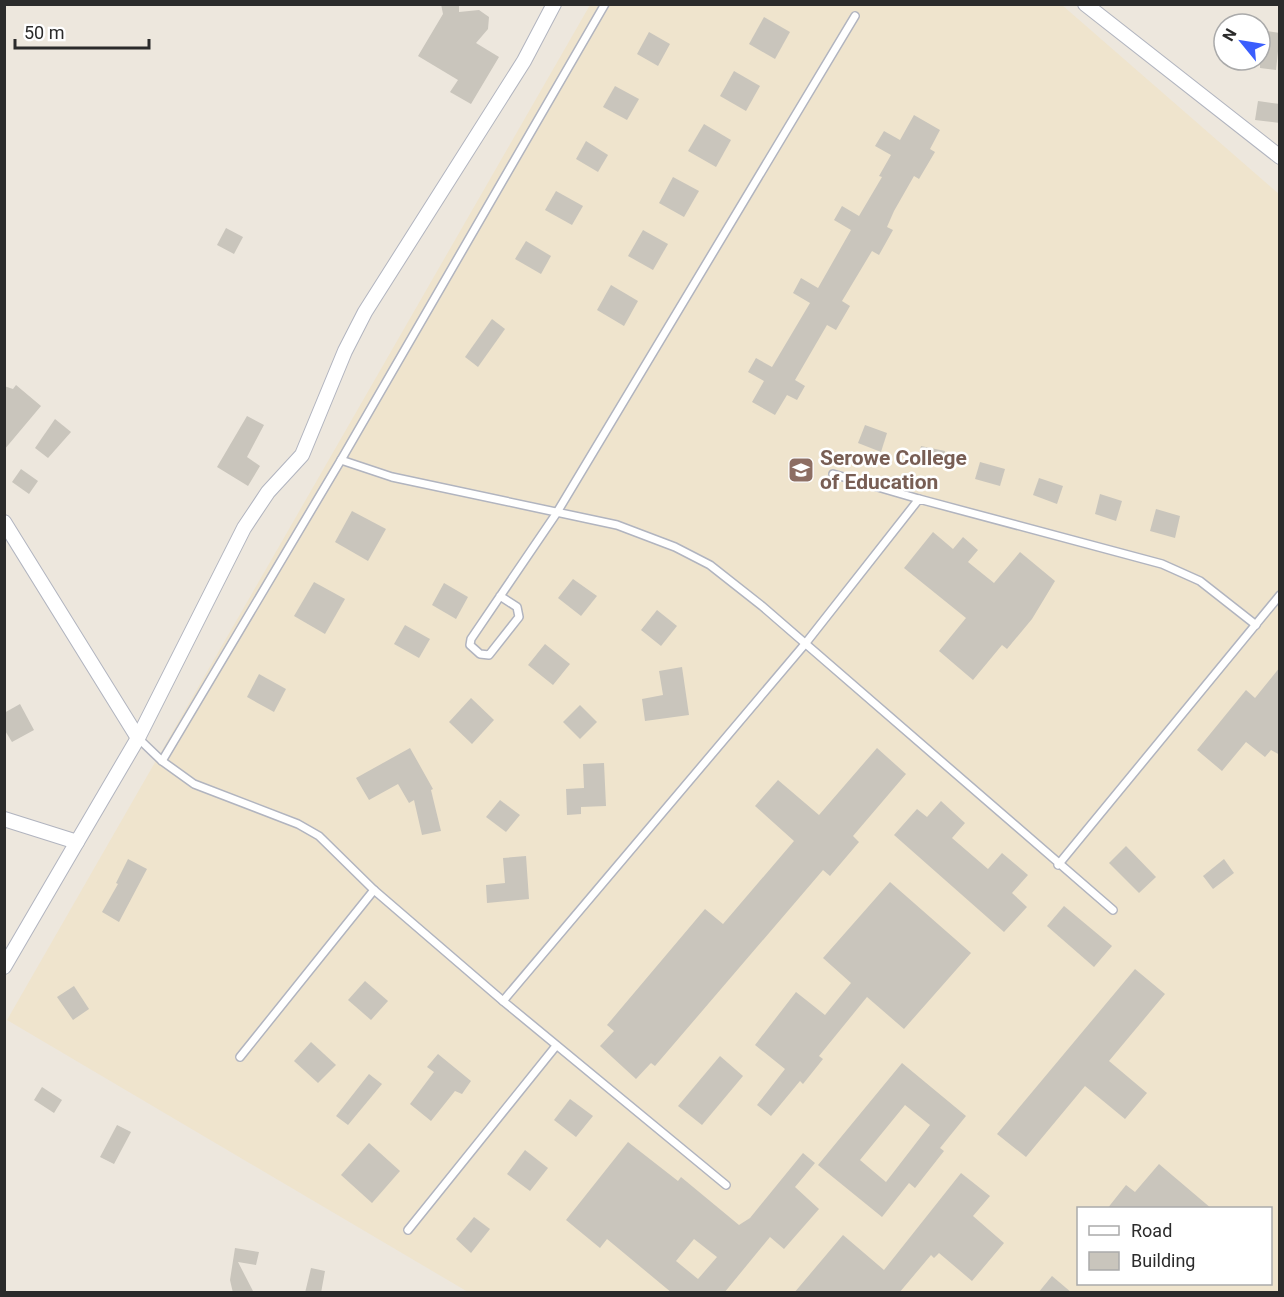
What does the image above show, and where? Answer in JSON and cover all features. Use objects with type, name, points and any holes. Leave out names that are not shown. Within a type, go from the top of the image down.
[{"type":"street","points":[[4,967],[138,738],[244,528],[268,492],[302,455],[345,351],[365,312],[524,61],[554,4]]},
{"type":"street","points":[[1085,4],[1280,157]]},
{"type":"street","points":[[4,522],[138,738]]},
{"type":"street","points":[[4,819],[77,842]]},
{"type":"lane","points":[[162,761],[341,460],[605,4]]},
{"type":"lane","points":[[500,596],[517,607],[519,617],[489,655],[480,654],[470,645],[471,639],[500,596],[556,514],[855,16]]},
{"type":"lane","points":[[341,460],[392,477],[556,514],[616,525],[684,551],[710,565],[1113,910]]},
{"type":"lane","points":[[833,474],[1162,564],[1200,581],[1256,625]]},
{"type":"lane","points":[[503,1002],[805,644],[919,499]]},
{"type":"lane","points":[[1058,865],[1280,595]]},
{"type":"lane","points":[[138,738],[162,761],[194,784],[306,828],[319,837],[374,890],[503,1002],[726,1185]]},
{"type":"lane","points":[[240,1057],[374,890]]},
{"type":"lane","points":[[408,1230],[556,1046]]},
{"type":"shaded area","name":"Serowe College of Education","points":[[590,5],[1062,5],[1279,194],[1279,1292],[468,1292],[7,1020]]},
{"type":"building","points":[[441,4],[459,4],[459,12],[479,10],[489,17],[488,29],[476,43],[499,57],[471,104],[450,92],[458,80],[418,56],[443,14]]},
{"type":"building","points":[[764,17],[790,32],[775,59],[749,44]]},
{"type":"building","points":[[649,32],[670,44],[658,66],[637,54]]},
{"type":"building","points":[[1272,32],[1280,33],[1276,70],[1272,70]]},
{"type":"building","points":[[734,71],[760,86],[746,111],[720,96]]},
{"type":"building","points":[[615,86],[639,99],[627,120],[603,107]]},
{"type":"building","points":[[1258,101],[1280,104],[1280,123],[1255,120]]},
{"type":"building","points":[[914,115],[940,130],[930,149],[935,152],[919,179],[914,176],[894,211],[887,227],[893,230],[879,255],[872,251],[842,301],[850,306],[836,330],[827,325],[795,380],[805,386],[797,400],[787,395],[775,415],[752,402],[764,381],[748,372],[756,358],[772,367],[810,303],[793,293],[801,278],[818,288],[851,230],[834,220],[842,206],[859,216],[882,177],[879,176],[891,155],[875,146],[884,131],[900,140]]},
{"type":"building","points":[[704,124],[731,140],[716,167],[688,151]]},
{"type":"building","points":[[586,141],[608,155],[598,172],[576,159]]},
{"type":"building","points":[[673,177],[699,191],[684,217],[659,203]]},
{"type":"building","points":[[556,191],[583,206],[572,225],[545,210]]},
{"type":"building","points":[[226,228],[243,237],[234,254],[217,245]]},
{"type":"building","points":[[643,230],[668,244],[653,270],[628,256]]},
{"type":"building","points":[[526,241],[551,256],[541,274],[515,259]]},
{"type":"building","points":[[611,285],[638,301],[624,326],[597,310]]},
{"type":"building","points":[[492,319],[505,329],[478,367],[465,357]]},
{"type":"building","points":[[16,385],[41,406],[4,450],[4,386],[13,389]]},
{"type":"building","points":[[247,416],[264,425],[247,457],[260,466],[248,486],[217,467]]},
{"type":"building","points":[[55,419],[71,432],[48,458],[35,448]]},
{"type":"building","points":[[865,425],[887,433],[881,452],[858,443]]},
{"type":"building","points":[[921,446],[945,451],[941,467],[918,461]]},
{"type":"building","points":[[980,462],[1005,469],[1000,486],[975,479]]},
{"type":"building","points":[[21,469],[38,481],[29,494],[12,482]]},
{"type":"building","points":[[1039,478],[1063,486],[1057,504],[1033,495]]},
{"type":"building","points":[[1100,494],[1122,501],[1116,521],[1095,514]]},
{"type":"building","points":[[1156,509],[1180,516],[1175,538],[1150,531]]},
{"type":"building","points":[[352,511],[386,529],[368,561],[335,542]]},
{"type":"building","points":[[933,532],[953,549],[963,537],[978,550],[968,562],[994,583],[1020,552],[1055,581],[1032,619],[1007,649],[1002,645],[973,680],[939,651],[966,618],[904,568]]},
{"type":"building","points":[[573,579],[597,596],[581,616],[558,598]]},
{"type":"building","points":[[314,582],[345,599],[325,634],[294,616]]},
{"type":"building","points":[[444,583],[468,597],[456,619],[432,605]]},
{"type":"building","points":[[657,610],[677,626],[661,646],[641,630]]},
{"type":"building","points":[[405,625],[430,639],[419,658],[394,644]]},
{"type":"building","points":[[545,644],[570,664],[553,685],[528,665]]},
{"type":"building","points":[[682,667],[689,715],[645,721],[642,699],[663,695],[659,671]]},
{"type":"building","points":[[1280,667],[1280,755],[1271,750],[1265,757],[1246,742],[1222,771],[1197,750],[1246,690],[1255,698]]},
{"type":"building","points":[[259,674],[286,689],[274,712],[247,697]]},
{"type":"building","points":[[471,698],[494,720],[472,744],[449,722]]},
{"type":"building","points":[[20,704],[34,730],[12,742],[4,729],[4,713]]},
{"type":"building","points":[[580,705],[597,722],[580,739],[563,722]]},
{"type":"building","points":[[410,748],[433,789],[431,790],[441,831],[422,835],[414,800],[409,803],[398,784],[369,800],[356,778]]},
{"type":"building","points":[[877,748],[906,774],[853,836],[859,842],[830,876],[823,870],[655,1066],[651,1063],[636,1079],[600,1046],[614,1031],[607,1025],[705,909],[723,924],[794,841],[755,806],[778,780],[819,815]]},
{"type":"building","points":[[604,763],[606,806],[581,807],[581,814],[567,815],[566,789],[584,788],[583,764]]},
{"type":"building","points":[[500,800],[520,815],[506,832],[486,817]]},
{"type":"building","points":[[941,801],[965,823],[952,838],[988,869],[1002,853],[1028,875],[1012,893],[1027,907],[1004,932],[894,835],[917,809],[927,817]]},
{"type":"building","points":[[1126,846],[1156,877],[1139,893],[1109,863]]},
{"type":"building","points":[[526,856],[529,899],[487,903],[486,885],[505,883],[503,858]]},
{"type":"building","points":[[128,859],[147,869],[119,922],[102,912],[118,884],[116,883]]},
{"type":"building","points":[[1224,859],[1234,873],[1213,889],[1203,876]]},
{"type":"building","points":[[890,882],[971,953],[904,1029],[867,997],[819,1056],[823,1059],[803,1084],[800,1081],[771,1116],[757,1105],[785,1069],[755,1045],[796,992],[825,1015],[851,983],[823,958]]},
{"type":"building","points":[[1064,906],[1112,946],[1094,967],[1047,926]]},
{"type":"building","points":[[1135,969],[1165,994],[1109,1061],[1147,1093],[1125,1119],[1085,1086],[1026,1157],[997,1134]]},
{"type":"building","points":[[365,981],[388,1001],[371,1020],[348,1000]]},
{"type":"building","points":[[74,986],[89,1009],[73,1020],[57,997]]},
{"type":"building","points":[[311,1042],[336,1065],[318,1083],[294,1061]]},
{"type":"building","points":[[438,1054],[471,1081],[462,1094],[455,1091],[431,1121],[410,1104],[434,1072],[427,1067]]},
{"type":"building","points":[[720,1056],[743,1076],[702,1125],[678,1106]]},
{"type":"building","points":[[902,1063],[966,1116],[940,1148],[944,1151],[915,1188],[909,1183],[882,1217],[818,1165]],"holes":[[[905,1105],[930,1125],[886,1182],[860,1160]]]},
{"type":"building","points":[[369,1074],[382,1084],[348,1125],[336,1116]]},
{"type":"building","points":[[42,1087],[62,1100],[54,1113],[34,1100]]},
{"type":"building","points":[[570,1099],[593,1116],[576,1137],[554,1120]]},
{"type":"building","points":[[117,1125],[131,1132],[114,1164],[100,1157]]},
{"type":"building","points":[[628,1142],[678,1181],[681,1177],[739,1225],[750,1218],[803,1153],[815,1163],[795,1187],[819,1209],[784,1249],[770,1237],[724,1293],[672,1293],[607,1239],[600,1248],[566,1220]],"holes":[[[694,1239],[717,1257],[698,1279],[676,1261]]]},
{"type":"building","points":[[369,1143],[400,1171],[372,1203],[341,1175]]},
{"type":"building","points":[[525,1150],[548,1168],[530,1191],[507,1174]]},
{"type":"building","points":[[1159,1164],[1210,1207],[1109,1207],[1126,1185],[1135,1192]]},
{"type":"building","points":[[961,1173],[990,1196],[973,1216],[1004,1243],[972,1281],[939,1253],[934,1258],[931,1255],[899,1293],[794,1293],[843,1235],[884,1270]]},
{"type":"building","points":[[474,1217],[490,1229],[471,1253],[456,1239]]},
{"type":"building","points":[[235,1248],[259,1252],[256,1265],[238,1262],[254,1293],[233,1293],[230,1280]]},
{"type":"building","points":[[311,1268],[325,1271],[321,1293],[305,1293]]},
{"type":"building","points":[[1052,1276],[1072,1293],[1038,1293]]},
{"type":"place","name":"Serowe College of Education","points":[[801,470]]}]
